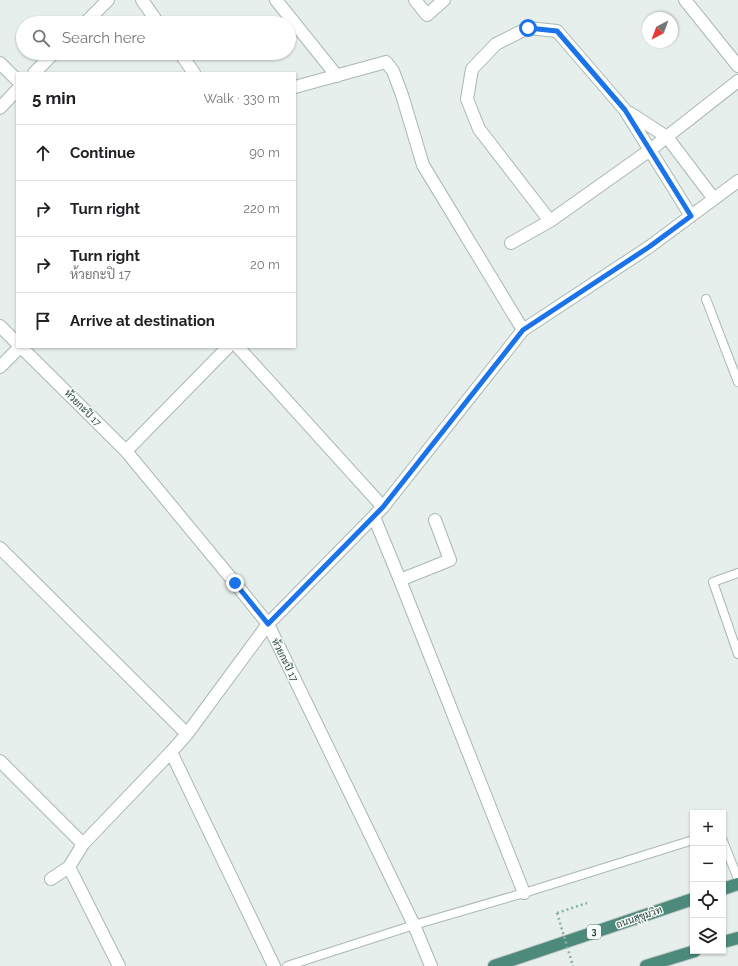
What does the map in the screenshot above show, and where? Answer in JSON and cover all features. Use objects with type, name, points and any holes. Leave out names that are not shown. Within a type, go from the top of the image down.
[{"type":"highway","points":[[726,888],[738,884]]},
{"type":"highway","name":"ถนนสุขุมวิท","points":[[494,966],[690,900]]},
{"type":"highway","points":[[726,941],[738,938]]},
{"type":"highway","points":[[646,966],[690,953]]},
{"type":"street","points":[[92,16],[108,0]]},
{"type":"street","points":[[142,0],[153,16]]},
{"type":"street","points":[[276,0],[289,16]]},
{"type":"street","points":[[415,0],[427,15],[444,0]]},
{"type":"street","points":[[685,0],[738,66]]},
{"type":"street","points":[[296,25],[337,76]]},
{"type":"street","points":[[550,221],[479,129],[467,99],[472,69],[496,44],[528,28],[557,31],[625,110],[691,216]]},
{"type":"street","points":[[39,71],[48,60]]},
{"type":"street","points":[[185,60],[193,72]]},
{"type":"street","points":[[296,87],[386,62],[393,71],[402,95],[423,165],[523,330]]},
{"type":"street","points":[[0,63],[16,79]]},
{"type":"street","points":[[511,243],[550,221],[650,150],[738,81]]},
{"type":"street","points":[[0,108],[16,91]]},
{"type":"street","points":[[625,110],[667,137],[714,199]]},
{"type":"street","points":[[51,879],[69,867],[83,844],[187,734],[268,624],[383,507],[523,330],[649,247],[738,181]]},
{"type":"street","points":[[0,326],[16,342]]},
{"type":"street","points":[[0,367],[19,348]]},
{"type":"street","name":"ห้วยกะปิ 17","points":[[21,348],[126,451],[268,624],[414,925],[431,966]]},
{"type":"street","points":[[126,451],[227,348]]},
{"type":"street","points":[[239,348],[383,507]]},
{"type":"street","points":[[374,517],[524,893]]},
{"type":"street","points":[[400,580],[450,560],[435,520]]},
{"type":"street","points":[[0,548],[187,734]]},
{"type":"street","points":[[171,752],[274,966]]},
{"type":"street","points":[[0,761],[83,844]]},
{"type":"street","points":[[69,867],[119,966]]},
{"type":"lane","points":[[706,299],[738,382]]},
{"type":"lane","points":[[738,573],[713,582],[738,654]]},
{"type":"lane","points":[[287,966],[414,925],[524,893],[690,841]]},
{"type":"lane","points":[[725,846],[738,879]]},
{"type":"path","points":[[573,966],[557,913],[587,903]]},
{"type":"route","points":[[235,583],[268,624],[383,507],[523,330],[649,247],[691,216],[625,110],[557,31],[528,28]]}]
